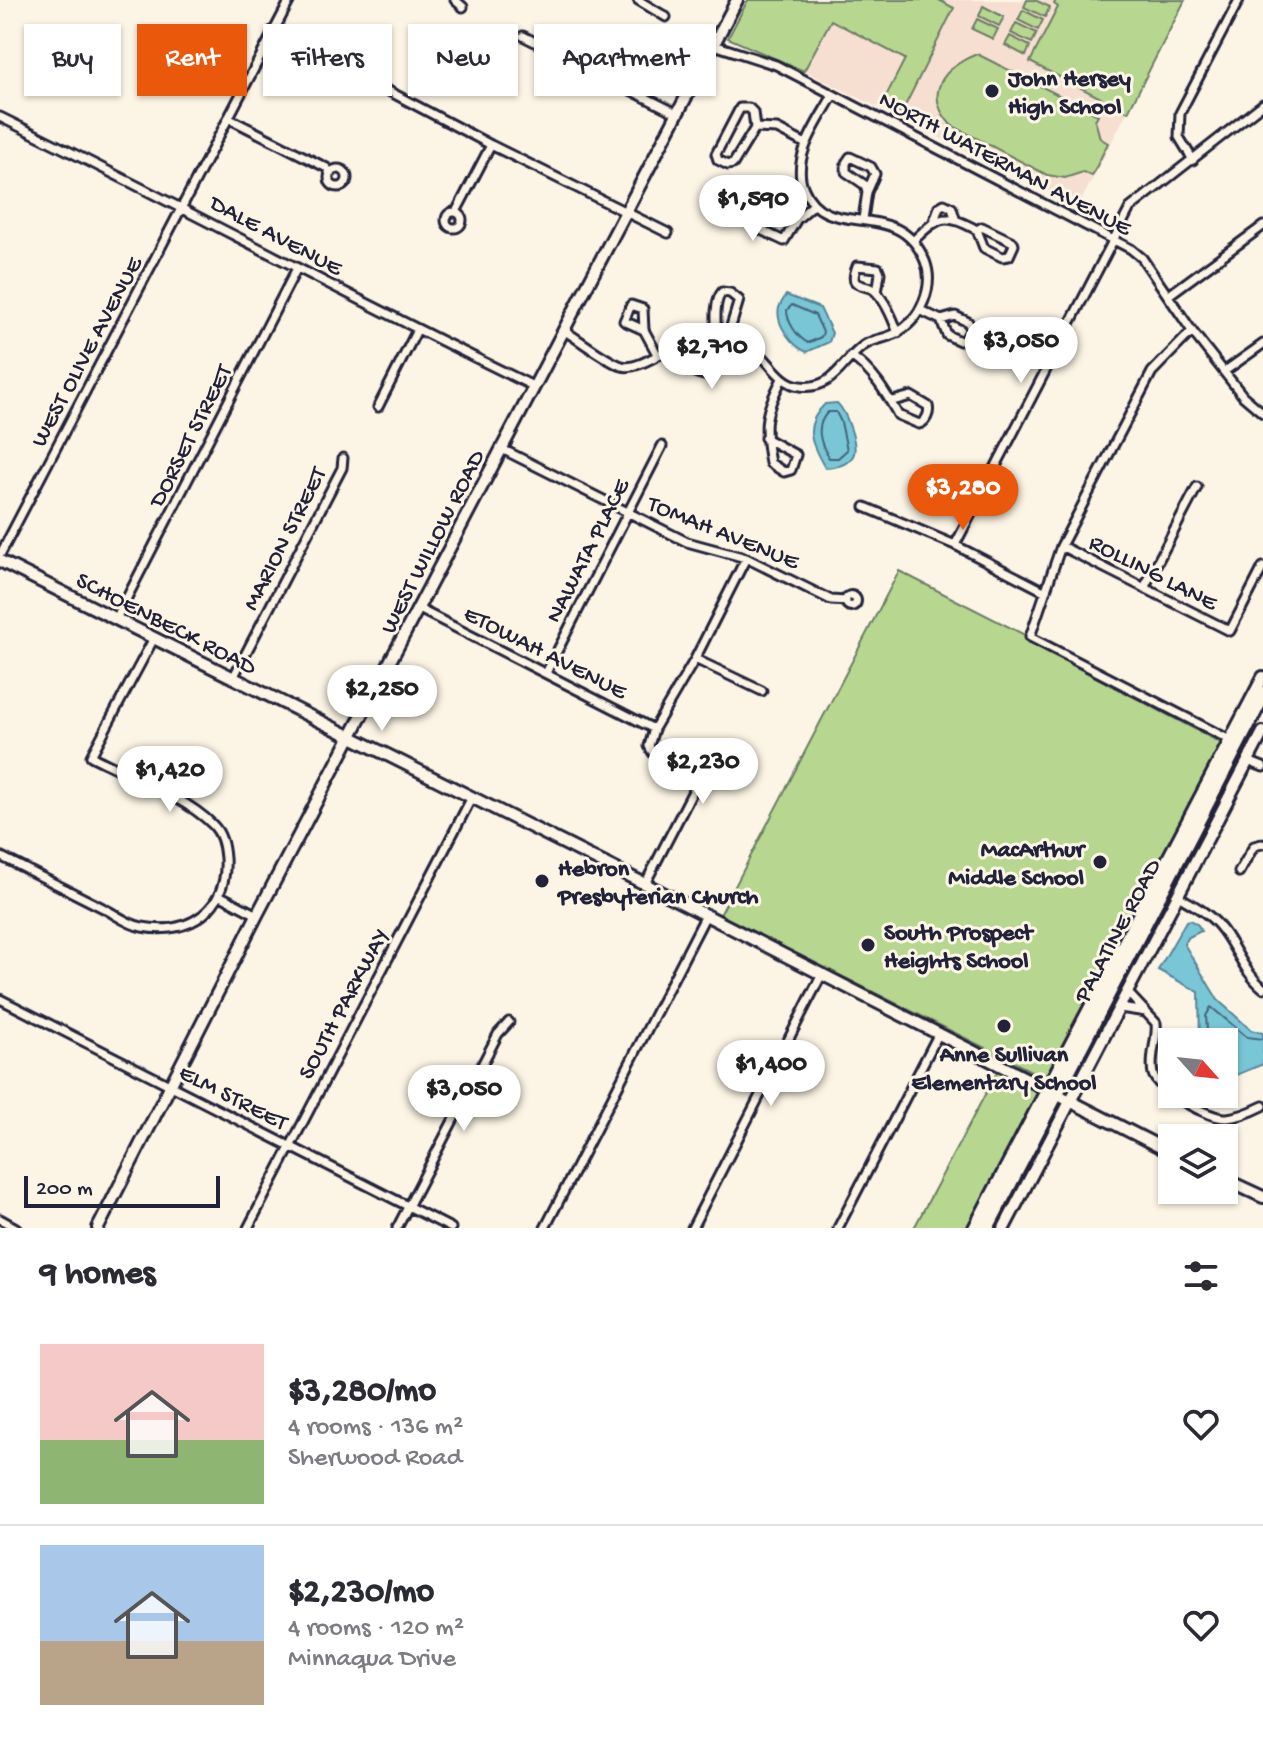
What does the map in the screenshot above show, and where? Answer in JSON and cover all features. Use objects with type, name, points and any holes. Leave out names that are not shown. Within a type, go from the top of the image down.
[{"type":"highway","points":[[1182,832],[1262,697]]},
{"type":"highway","name":"PALATINE ROAD","points":[[993,1228],[1262,697]]},
{"type":"highway","name":"PALATINE ROAD","points":[[986,1228],[1263,715]]},
{"type":"street","name":"WEST OLIVE AVENUE","points":[[276,24],[290,0]]},
{"type":"street","points":[[455,0],[463,7]]},
{"type":"street","points":[[638,0],[666,17]]},
{"type":"street","name":"WEST WILLOW ROAD","points":[[716,41],[737,0]]},
{"type":"street","points":[[1193,160],[1179,137],[1180,113],[1239,0]]},
{"type":"street","points":[[523,36],[678,114]]},
{"type":"street","name":"NORTH WATERMAN AVENUE","points":[[716,46],[776,65],[1115,239],[1142,258],[1192,331],[1243,396],[1263,413]]},
{"type":"street","name":"WEST OLIVE AVENUE","points":[[0,555],[263,50]]},
{"type":"street","points":[[392,93],[668,233]]},
{"type":"street","points":[[565,331],[622,366],[640,365],[694,337],[729,333],[742,337],[761,352],[782,379],[800,386],[819,384],[838,375],[865,343],[898,333],[920,310],[929,285],[926,262],[914,240],[901,229],[863,219],[833,217],[813,205],[802,187],[800,163],[806,144],[833,95]]},
{"type":"street","name":"WEST WILLOW ROAD","points":[[98,1228],[257,915],[687,96]]},
{"type":"street","points":[[955,545],[1130,208],[1263,104]]},
{"type":"street","points":[[740,108],[749,108],[753,112],[755,128],[733,164],[716,159],[740,108]]},
{"type":"street","name":"DALE AVENUE","points":[[0,117],[535,387]]},
{"type":"street","points":[[228,118],[327,168],[330,174]]},
{"type":"street","points":[[755,128],[777,129],[806,144]]},
{"type":"street","points":[[456,212],[491,145]]},
{"type":"street","points":[[863,219],[874,170],[850,157],[846,172],[865,185],[867,192]]},
{"type":"street","points":[[914,240],[934,221],[939,207],[944,204],[952,208],[955,218]]},
{"type":"street","points":[[797,219],[779,217],[765,225],[763,231],[784,241],[797,219],[813,205]]},
{"type":"street","points":[[934,221],[955,218],[977,230],[984,248],[1002,257],[1009,256],[1013,242],[985,227],[977,230]]},
{"type":"street","points":[[1169,295],[1263,226]]},
{"type":"street","name":"DORSET STREET","points":[[116,619],[297,268]]},
{"type":"street","points":[[677,345],[697,373],[708,376],[717,365],[719,333],[716,301],[726,291],[739,300],[729,333]]},
{"type":"street","points":[[877,293],[890,312],[898,333]]},
{"type":"street","points":[[920,310],[941,320]]},
{"type":"street","points":[[378,407],[417,330]]},
{"type":"street","points":[[644,330],[657,354]]},
{"type":"street","points":[[1192,331],[1152,372],[1061,546],[1030,637],[1230,740]]},
{"type":"street","points":[[1225,371],[1263,344]]},
{"type":"street","points":[[851,356],[872,373],[883,392],[893,401],[898,415],[915,424],[922,424],[928,406],[911,396],[893,401]]},
{"type":"street","points":[[765,438],[796,455],[791,470],[784,472],[770,463],[765,438],[770,403],[782,379]]},
{"type":"street","name":"NAWATA PLACE","points":[[546,673],[662,446]]},
{"type":"street","name":"TOMAH AVENUE","points":[[502,449],[687,542],[746,558],[831,600],[846,601]]},
{"type":"street","name":"MARION STREET","points":[[233,678],[342,468],[343,458]]},
{"type":"street","points":[[1144,588],[1197,487]]},
{"type":"street","points":[[865,507],[955,545],[1044,591]]},
{"type":"street","name":"ROLLING LANE","points":[[1061,546],[1230,631],[1263,567]]},
{"type":"street","points":[[645,884],[694,789],[688,778],[655,759],[649,746],[654,729],[695,659],[746,558]]},
{"type":"street","name":"SCHOENBECK ROAD","points":[[0,561],[1158,1146]]},
{"type":"street","name":"ETOWAH AVENUE","points":[[419,609],[654,729]]},
{"type":"street","points":[[0,856],[139,927],[186,925],[205,914],[219,895],[226,875],[224,845],[216,828],[196,810],[91,756],[154,638]]},
{"type":"street","points":[[695,659],[762,691]]},
{"type":"street","points":[[1004,1228],[1059,1094],[1182,832],[1263,677]]},
{"type":"street","points":[[974,1228],[1059,1094],[1120,1008],[1263,732]]},
{"type":"street","points":[[1248,761],[1263,767]]},
{"type":"street","name":"SOUTH PARKWAY","points":[[248,1228],[472,797]]},
{"type":"street","points":[[1263,836],[1263,850]]},
{"type":"street","points":[[1239,872],[1254,846],[1262,844]]},
{"type":"street","points":[[219,895],[257,915]]},
{"type":"street","points":[[1178,896],[1212,918],[1224,932],[1245,969],[1263,988]]},
{"type":"street","points":[[545,1228],[706,915]]},
{"type":"street","points":[[692,1228],[822,974]]},
{"type":"street","points":[[1128,993],[1148,1013],[1157,1028],[1152,1065],[1160,1087],[1176,1098],[1223,1118],[1245,1115],[1263,1106]]},
{"type":"street","name":"ELM STREET","points":[[0,999],[451,1228]]},
{"type":"street","points":[[1120,1008],[1148,1013]]},
{"type":"street","points":[[397,1228],[498,1034],[509,1022]]},
{"type":"street","points":[[838,1228],[939,1033]]},
{"type":"street","points":[[1238,1185],[1263,1197]]},
{"type":"street","points":[[0,1219],[16,1228]]},
{"type":"shaded area","name":"John Hersey High School","points":[[748,0],[1185,0],[1078,207],[781,59],[728,38]]},
{"type":"green space","points":[[748,0],[939,0],[954,8],[901,114],[882,104],[905,59],[831,20],[804,71],[728,38]]},
{"type":"green space","points":[[1027,0],[1050,7],[1045,17],[1024,7]]},
{"type":"green space","points":[[1056,0],[1185,0],[1128,112],[1030,62],[1058,7],[1054,4]]},
{"type":"green space","points":[[983,6],[1004,17],[999,26],[979,16]]},
{"type":"green space","points":[[1023,10],[1043,20],[1038,30],[1018,20]]},
{"type":"green space","points":[[977,19],[998,29],[993,39],[972,29]]},
{"type":"green space","points":[[1016,23],[1037,33],[1032,43],[1011,33]]},
{"type":"green space","points":[[1010,36],[1030,46],[1026,56],[1005,45]]},
{"type":"green space","points":[[977,54],[1098,115],[1095,120],[1100,138],[1108,143],[1092,176],[1083,172],[1065,178],[1047,175],[951,125],[938,102],[941,82],[955,66]]},
{"type":"green space","points":[[899,571],[1025,635],[1035,645],[1223,744],[1047,1073],[1039,1075],[720,915]]},
{"type":"green space","points":[[997,1072],[1039,1093],[968,1228],[914,1228]]},
{"type":"water","points":[[786,295],[820,308],[832,333],[829,342],[807,352],[791,340],[782,328],[778,314]]},
{"type":"water","points":[[837,403],[851,429],[854,451],[844,464],[825,468],[813,443],[811,428],[825,404]]},
{"type":"water","points":[[1186,921],[1198,925],[1201,931],[1187,938],[1184,944],[1218,1000],[1251,1030],[1263,1033],[1263,1064],[1238,1074],[1238,1028],[1200,1028],[1199,992],[1158,970]]},
{"type":"place","name":"John Hersey High School","points":[[992,91]]},
{"type":"place","name":"MacArthur Middle School","points":[[1100,862]]},
{"type":"place","name":"Hebron Presbyterian Church","points":[[542,881]]},
{"type":"place","name":"South Prospect Heights School","points":[[868,945]]},
{"type":"place","name":"Anne Sullivan Elementary School","points":[[1004,1026]]}]
